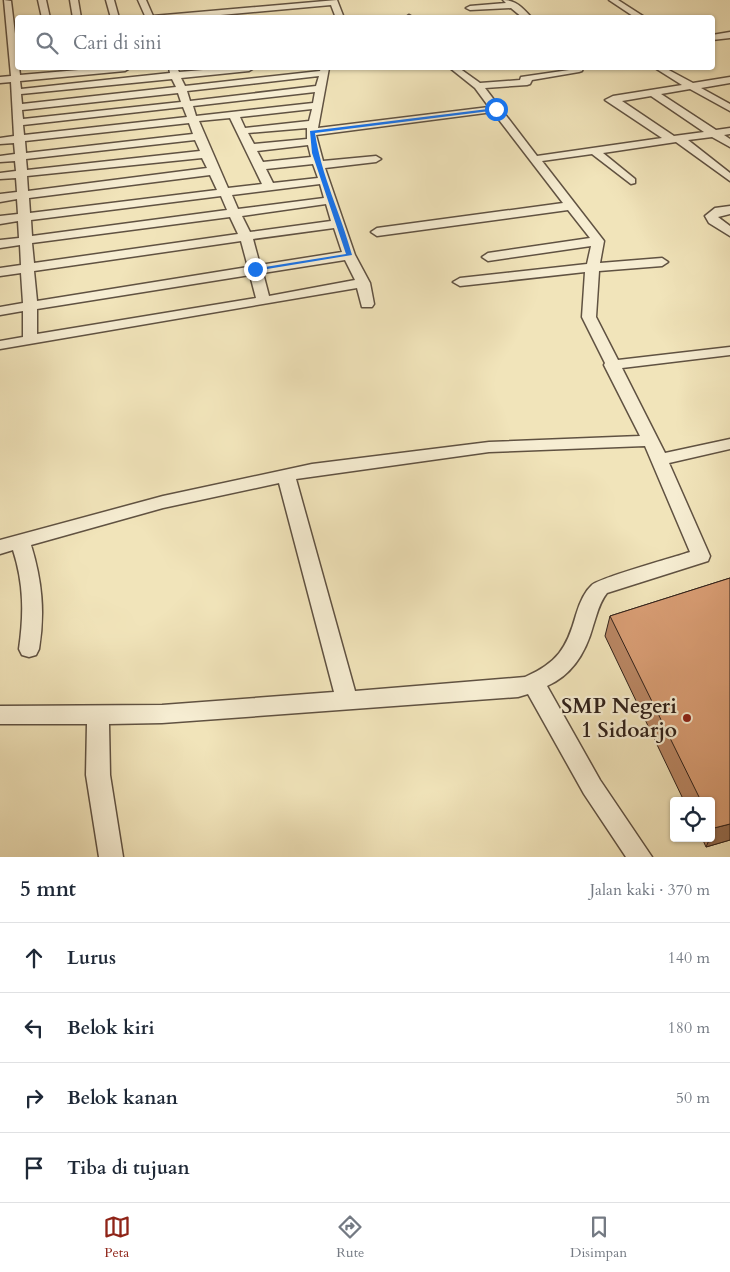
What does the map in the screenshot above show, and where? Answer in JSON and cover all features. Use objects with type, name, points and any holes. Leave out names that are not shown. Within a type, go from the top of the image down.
[{"type":"street","points":[[42,0],[45,15]]},
{"type":"street","points":[[74,0],[77,15]]},
{"type":"street","points":[[110,0],[113,15]]},
{"type":"street","points":[[142,0],[149,15]]},
{"type":"street","points":[[239,0],[250,15]]},
{"type":"street","points":[[507,0],[525,15]]},
{"type":"street","points":[[612,0],[637,15]]},
{"type":"street","points":[[7,1],[15,41]]},
{"type":"street","points":[[182,13],[246,10],[274,3],[333,1],[336,14]]},
{"type":"street","points":[[274,3],[283,15]]},
{"type":"street","points":[[470,8],[515,5]]},
{"type":"street","points":[[0,31],[14,30]]},
{"type":"street","points":[[715,38],[730,35]]},
{"type":"street","points":[[15,70],[18,139],[26,240],[26,268],[30,306],[30,341]]},
{"type":"street","points":[[0,80],[103,70]]},
{"type":"street","points":[[16,92],[174,71],[199,70]]},
{"type":"street","points":[[17,108],[324,70],[313,133],[319,162],[349,255],[363,283],[367,304]]},
{"type":"street","points":[[0,715],[162,714],[490,691],[533,684],[558,670],[579,645],[590,601],[600,588],[701,556],[650,441],[589,317],[590,280],[598,241],[478,86],[457,70]]},
{"type":"street","points":[[478,86],[517,84],[527,82],[524,79],[530,77],[573,70]]},
{"type":"street","points":[[663,70],[730,108]]},
{"type":"street","points":[[174,71],[180,89],[188,103],[206,154],[246,237],[264,301]]},
{"type":"street","points":[[730,80],[612,100],[674,139],[730,178]]},
{"type":"street","points":[[18,123],[320,89]]},
{"type":"street","points":[[653,93],[730,144]]},
{"type":"street","points":[[0,141],[317,105]]},
{"type":"street","points":[[251,148],[313,133],[496,109]]},
{"type":"street","points":[[234,115],[268,186]]},
{"type":"street","points":[[242,131],[313,133]]},
{"type":"street","points":[[536,159],[730,131]]},
{"type":"street","points":[[0,159],[199,136]]},
{"type":"street","points":[[593,150],[631,181]]},
{"type":"street","points":[[0,176],[206,154]]},
{"type":"street","points":[[260,166],[376,159]]},
{"type":"street","points":[[0,198],[214,171]]},
{"type":"street","points":[[0,220],[223,191],[325,180]]},
{"type":"street","points":[[0,244],[332,200]]},
{"type":"street","points":[[377,232],[570,206]]},
{"type":"street","points":[[730,210],[719,211],[711,216],[713,220],[730,232]]},
{"type":"street","points":[[0,272],[340,223]]},
{"type":"street","points":[[488,257],[598,241]]},
{"type":"street","points":[[0,311],[349,255]]},
{"type":"street","points":[[460,282],[593,267],[662,262]]},
{"type":"street","points":[[0,345],[363,283]]},
{"type":"street","points":[[611,365],[730,351]]},
{"type":"street","points":[[0,546],[163,502],[312,470],[489,447],[650,441]]},
{"type":"street","points":[[658,460],[730,444]]},
{"type":"street","points":[[286,476],[347,700]]},
{"type":"street","points":[[20,541],[32,576],[35,600],[34,618],[28,649]]},
{"type":"street","points":[[533,684],[546,703],[592,787],[640,857]]},
{"type":"street","points":[[98,713],[98,775],[110,857]]},
{"type":"building","name":"SMP Negeri 1 Sidoarjo","points":[[730,578],[730,824],[715,828],[715,797],[699,797],[610,616]]},
{"type":"place","name":"SMP Negeri 1 Sidoarjo","points":[[687,718]]},
{"type":"route","points":[[255,269],[349,255],[340,223],[315,153],[312,132],[496,109]]}]
